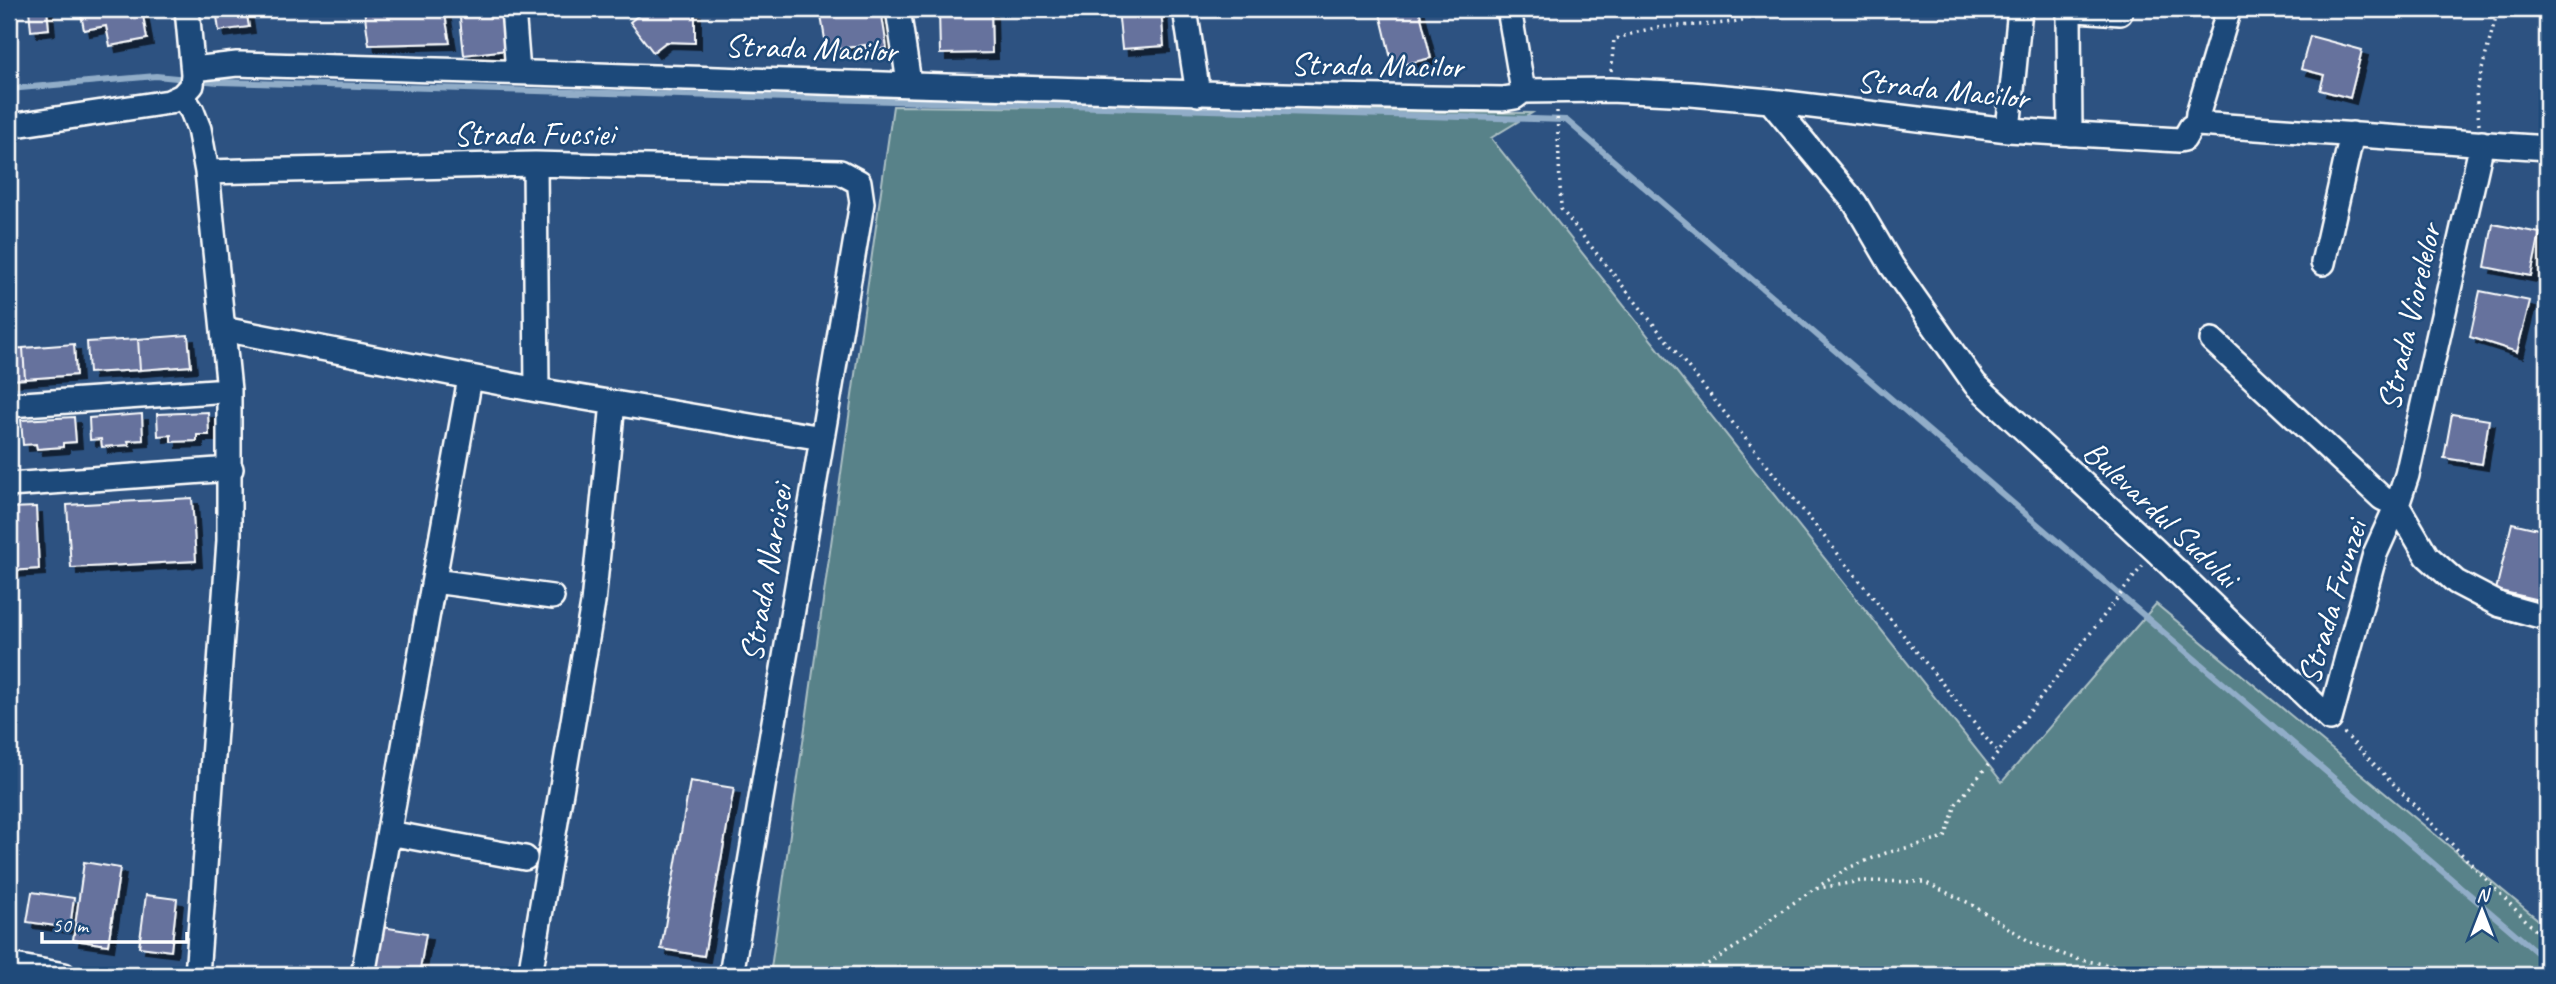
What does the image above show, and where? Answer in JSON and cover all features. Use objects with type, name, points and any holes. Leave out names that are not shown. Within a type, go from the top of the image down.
[{"type":"street","points":[[187,9],[192,111],[199,128],[206,172],[229,390],[231,469],[224,619],[197,975]]},
{"type":"street","points":[[513,9],[518,72]]},
{"type":"street","points":[[898,9],[909,83]]},
{"type":"street","points":[[1185,9],[1198,94]]},
{"type":"street","points":[[1509,9],[1523,91]]},
{"type":"street","points":[[2008,130],[2021,9]]},
{"type":"street","points":[[2229,9],[2197,124],[2547,148]]},
{"type":"street","points":[[2070,134],[2069,16],[2076,10],[2120,13]]},
{"type":"street","name":"Strada Macilor","points":[[9,126],[154,106],[190,81],[237,64],[1198,94],[1503,99],[1515,97],[1523,91],[1610,90],[1770,101],[2008,130],[2179,140],[2184,139],[2191,127],[2197,124]]},
{"type":"street","name":"Bulevardul Sudului","points":[[1770,101],[1855,203],[1892,266],[1975,383],[2155,550],[2330,719]]},
{"type":"street","points":[[2323,263],[2352,134]]},
{"type":"street","name":"Strada Viorelelor","points":[[2398,505],[2482,143]]},
{"type":"street","points":[[535,164],[537,390]]},
{"type":"street","name":"Strada Fucsiei","points":[[206,172],[535,164],[840,172],[859,182]]},
{"type":"street","name":"Strada Narcisei","points":[[732,975],[862,203],[859,182]]},
{"type":"street","points":[[223,329],[470,378],[822,438]]},
{"type":"street","points":[[2212,340],[2382,498],[2398,505],[2427,556],[2456,582],[2501,605],[2547,618]]},
{"type":"street","points":[[363,975],[470,378]]},
{"type":"street","points":[[9,405],[229,390]]},
{"type":"street","points":[[530,975],[593,603],[614,403]]},
{"type":"street","points":[[9,485],[231,469]]},
{"type":"street","name":"Strada Frunzei","points":[[2330,719],[2375,554],[2398,505]]},
{"type":"street","points":[[433,581],[552,597]]},
{"type":"street","points":[[388,833],[525,858]]},
{"type":"street","points":[[9,965],[64,975]]},
{"type":"path","points":[[1610,90],[1614,39],[1650,29],[1733,23],[1758,16],[1768,9]]},
{"type":"path","points":[[2482,143],[2476,92],[2498,9]]},
{"type":"path","points":[[1557,111],[1561,209],[1998,753]]},
{"type":"path","points":[[1682,975],[1710,963],[1745,941],[1777,914],[1848,868],[1886,853],[1945,838],[1956,804],[2155,550]]},
{"type":"path","points":[[2330,719],[2547,942]]},
{"type":"path","points":[[1814,889],[1861,881],[1924,882],[1969,903],[2032,943],[2076,959],[2163,975]]},
{"type":"green space","points":[[893,106],[1532,113],[1491,138],[2002,782],[2156,604],[2547,927],[2547,975],[770,975]]},
{"type":"building","points":[[29,9],[47,9],[49,29],[31,31]]},
{"type":"building","points":[[80,9],[142,9],[147,39],[110,46],[106,26],[84,30]]},
{"type":"building","points":[[216,9],[246,9],[249,27],[219,31]]},
{"type":"building","points":[[364,9],[444,9],[450,43],[369,45]]},
{"type":"building","points":[[459,9],[488,9],[489,16],[511,13],[516,49],[464,55]]},
{"type":"building","points":[[646,9],[695,11],[695,43],[666,42],[653,52],[630,22]]},
{"type":"building","points":[[881,9],[887,48],[866,52],[865,45],[827,51],[821,16]]},
{"type":"building","points":[[939,9],[991,9],[992,53],[940,54]]},
{"type":"building","points":[[1118,9],[1161,9],[1164,46],[1122,49]]},
{"type":"building","points":[[1379,9],[1419,9],[1431,58],[1393,67]]},
{"type":"building","points":[[2310,36],[2362,50],[2350,98],[2320,90],[2324,75],[2301,69]]},
{"type":"building","points":[[2493,224],[2540,233],[2531,276],[2485,267]]},
{"type":"building","points":[[2480,291],[2530,301],[2517,352],[2470,337]]},
{"type":"building","points":[[188,335],[191,366],[140,370],[138,339]]},
{"type":"building","points":[[138,339],[140,370],[89,373],[87,342]]},
{"type":"building","points":[[74,344],[76,375],[25,379],[23,348]]},
{"type":"building","points":[[23,348],[25,379],[9,380],[9,349]]},
{"type":"building","points":[[208,412],[209,435],[197,435],[197,441],[171,442],[171,435],[158,436],[157,414]]},
{"type":"building","points":[[142,414],[143,440],[128,441],[129,445],[102,447],[101,439],[90,440],[89,418]]},
{"type":"building","points":[[2452,414],[2489,420],[2482,464],[2444,458]]},
{"type":"building","points":[[74,417],[76,442],[63,443],[63,447],[37,449],[36,444],[23,445],[21,420]]},
{"type":"building","points":[[192,498],[196,561],[71,568],[67,505]]},
{"type":"building","points":[[36,507],[39,569],[9,571],[9,508]]},
{"type":"building","points":[[2512,523],[2547,531],[2547,602],[2496,590]]},
{"type":"building","points":[[690,781],[734,788],[704,956],[661,949]]},
{"type":"building","points":[[84,862],[120,868],[108,945],[73,940]]},
{"type":"building","points":[[32,892],[74,898],[70,928],[27,922]]},
{"type":"building","points":[[146,895],[177,899],[171,951],[139,947]]},
{"type":"building","points":[[382,927],[426,934],[419,975],[374,975]]},
{"type":"waterway","points":[[9,89],[156,76],[218,82],[1566,120],[2547,961]]}]
